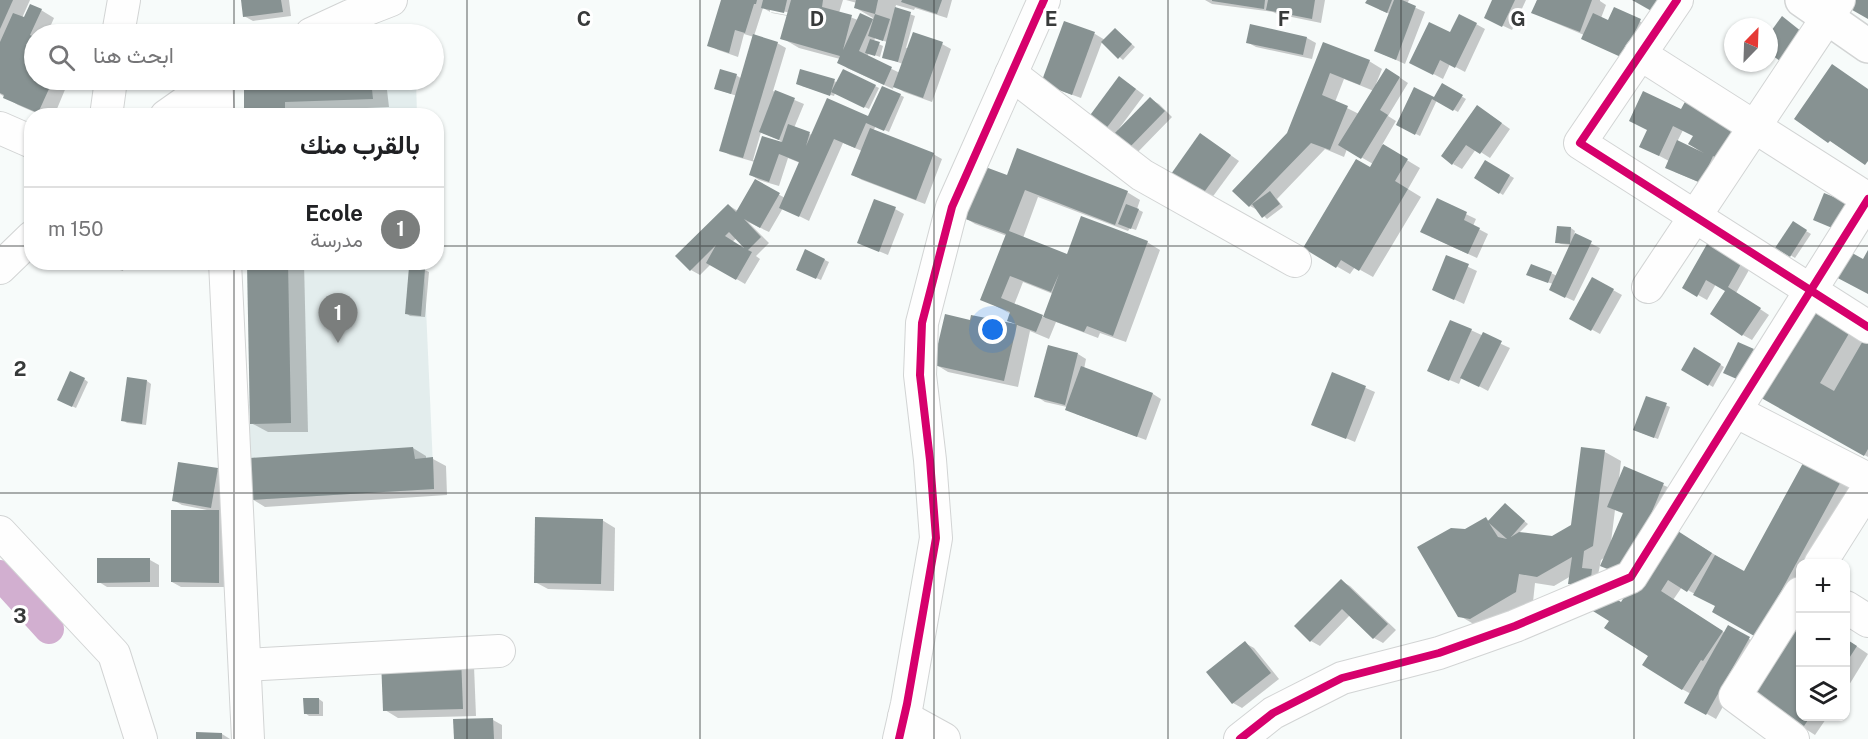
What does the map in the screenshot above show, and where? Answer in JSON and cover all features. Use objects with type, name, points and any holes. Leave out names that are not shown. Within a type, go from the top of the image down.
[{"type":"street","points":[[120,24],[124,0]]},
{"type":"street","points":[[333,24],[391,0]]},
{"type":"street","points":[[944,739],[901,728],[936,538],[920,375],[921,323],[952,207],[1044,0]]},
{"type":"street","points":[[1677,0],[1580,143],[1868,327]]},
{"type":"street","points":[[1648,287],[1754,127],[1823,6],[1868,46]]},
{"type":"street","points":[[1240,739],[1273,713],[1342,678],[1440,653],[1515,626],[1631,577],[1868,199],[1640,54]]},
{"type":"street","points":[[1011,74],[1142,175],[1295,261]]},
{"type":"street","points":[[107,108],[110,90]]},
{"type":"street","points":[[177,108],[203,90]]},
{"type":"street","points":[[217,90],[218,108]]},
{"type":"street","points":[[0,128],[24,138]]},
{"type":"street","points":[[0,268],[24,245]]},
{"type":"street","points":[[225,270],[248,739]]},
{"type":"street","points":[[1735,411],[1868,479]]},
{"type":"street","points":[[1823,559],[1868,488]]},
{"type":"street","points":[[0,532],[114,654],[141,739]]},
{"type":"street","points":[[1793,739],[1735,696],[1796,599]]},
{"type":"street","points":[[1850,609],[1868,621]]},
{"type":"street","points":[[245,665],[499,651]]},
{"type":"shaded area","points":[[244,90],[416,90],[417,108],[244,108]]},
{"type":"shaded area","points":[[247,270],[424,270],[434,489],[251,500]]},
{"type":"building","points":[[0,0],[13,0],[0,29]]},
{"type":"building","points":[[241,0],[281,0],[283,12],[243,17]]},
{"type":"building","points":[[721,0],[757,0],[745,33],[735,30],[729,53],[707,46]]},
{"type":"building","points":[[763,0],[787,0],[784,13],[761,8]]},
{"type":"building","points":[[791,0],[823,0],[822,7],[852,15],[843,50],[860,13],[873,19],[859,51],[892,67],[884,85],[837,63],[840,56],[780,39]]},
{"type":"building","points":[[856,0],[878,0],[875,14],[854,8]]},
{"type":"building","points":[[902,0],[942,0],[937,14],[901,2]]},
{"type":"building","points":[[1212,0],[1265,0],[1264,9]]},
{"type":"building","points":[[1268,0],[1315,0],[1312,19],[1266,10]]},
{"type":"building","points":[[1367,0],[1392,0],[1387,13],[1365,3]]},
{"type":"building","points":[[1394,0],[1402,0],[1416,6],[1396,60],[1374,51]]},
{"type":"building","points":[[1492,0],[1515,0],[1502,27],[1484,18]]},
{"type":"building","points":[[1537,0],[1592,0],[1580,32],[1531,13]]},
{"type":"building","points":[[1632,0],[1662,0],[1655,13]]},
{"type":"building","points":[[1851,0],[1868,0],[1868,19],[1847,7]]},
{"type":"building","points":[[30,4],[42,9],[35,24],[24,24],[24,90],[48,90],[40,108],[26,108],[3,98],[4,95],[0,93],[0,42],[13,13],[24,17]]},
{"type":"building","points":[[895,7],[911,12],[898,62],[882,58]]},
{"type":"building","points":[[1614,7],[1641,19],[1623,58],[1581,39],[1593,13],[1608,20]]},
{"type":"building","points":[[875,14],[890,19],[883,41],[868,36]]},
{"type":"building","points":[[1459,14],[1477,23],[1455,68],[1440,60],[1433,75],[1409,63],[1429,22],[1450,32]]},
{"type":"building","points":[[1782,16],[1802,32],[1780,61],[1778,60],[1778,22]]},
{"type":"building","points":[[1064,21],[1095,32],[1072,95],[1041,83]]},
{"type":"building","points":[[1250,24],[1307,37],[1303,55],[1246,43]]},
{"type":"building","points":[[1115,28],[1132,44],[1118,59],[1101,42]]},
{"type":"building","points":[[913,32],[943,42],[923,98],[893,87]]},
{"type":"building","points":[[753,34],[778,42],[743,158],[719,151]]},
{"type":"building","points":[[870,39],[880,42],[875,56],[865,53]]},
{"type":"building","points":[[1323,42],[1370,60],[1360,85],[1330,73],[1322,95],[1348,106],[1330,150],[1311,143],[1249,207],[1232,191],[1287,133]]},
{"type":"building","points":[[1832,64],[1868,89],[1868,161],[1865,165],[1794,119]]},
{"type":"building","points":[[1386,68],[1400,77],[1380,110],[1388,115],[1361,159],[1338,145]]},
{"type":"building","points":[[720,69],[737,74],[731,94],[714,89]]},
{"type":"building","points":[[800,69],[835,79],[830,96],[796,84]]},
{"type":"building","points":[[843,69],[876,85],[864,108],[831,92]]},
{"type":"building","points":[[1119,76],[1136,89],[1105,130],[1088,118]]},
{"type":"building","points":[[1442,83],[1463,95],[1453,111],[1432,99],[1415,135],[1396,125],[1414,87],[1434,97]]},
{"type":"building","points":[[882,86],[901,94],[884,131],[866,123],[855,148],[834,139],[799,217],[779,208],[799,162],[779,154],[769,182],[749,175],[762,136],[782,142],[788,124],[810,132],[806,146],[827,98],[868,116]]},
{"type":"building","points":[[244,90],[372,90],[373,99],[285,102],[285,108],[244,108]]},
{"type":"building","points":[[775,90],[795,98],[779,140],[759,132]]},
{"type":"building","points":[[1643,91],[1681,109],[1686,100],[1736,124],[1719,159],[1713,156],[1701,183],[1665,168],[1677,140],[1704,153],[1688,144],[1693,136],[1673,126],[1659,156],[1639,147],[1647,130],[1629,121]]},
{"type":"building","points":[[1150,97],[1165,111],[1126,151],[1111,137]]},
{"type":"building","points":[[1477,105],[1502,123],[1480,154],[1466,145],[1452,165],[1441,156]]},
{"type":"building","points":[[870,128],[934,153],[916,200],[851,175]]},
{"type":"building","points":[[1200,133],[1231,155],[1202,195],[1171,174]]},
{"type":"building","points":[[1383,144],[1408,159],[1395,181],[1408,189],[1359,271],[1341,260],[1336,268],[1303,248],[1356,159],[1370,167]]},
{"type":"building","points":[[1017,148],[1128,191],[1115,225],[1025,190],[1009,231],[1067,254],[1081,216],[1148,241],[1113,336],[1087,326],[1084,332],[1043,317],[1059,274],[1051,292],[1010,276],[1001,298],[1043,315],[1036,332],[1017,325],[1004,381],[933,365],[945,314],[970,320],[971,315],[1016,324],[1007,321],[1010,312],[980,300],[1006,234],[960,217],[980,165],[1007,175]]},
{"type":"building","points":[[1485,160],[1510,175],[1499,194],[1474,178]]},
{"type":"building","points":[[755,179],[780,193],[760,228],[744,219],[761,237],[748,250],[752,252],[736,280],[706,263],[716,245],[690,271],[675,256],[728,204],[736,212]],"holes":[[[729,232],[744,248],[725,236]]]},
{"type":"building","points":[[1270,191],[1280,204],[1262,218],[1252,204]]},
{"type":"building","points":[[1824,193],[1849,203],[1837,230],[1813,220]]},
{"type":"building","points":[[1437,198],[1467,212],[1464,220],[1480,228],[1468,254],[1420,232]]},
{"type":"building","points":[[874,199],[896,207],[879,252],[857,243]]},
{"type":"building","points":[[1126,204],[1139,209],[1131,229],[1118,224]]},
{"type":"building","points":[[1793,221],[1807,230],[1790,257],[1775,248]]},
{"type":"building","points":[[1557,226],[1571,227],[1570,244],[1555,243]]},
{"type":"building","points":[[1575,233],[1592,241],[1565,298],[1549,290]]},
{"type":"building","points":[[1707,244],[1741,264],[1728,287],[1761,308],[1742,336],[1710,314],[1725,291],[1706,280],[1697,297],[1682,288]]},
{"type":"building","points":[[805,249],[825,259],[816,279],[796,270]]},
{"type":"building","points":[[1845,249],[1863,259],[1868,250],[1868,294],[1832,275]]},
{"type":"building","points":[[1446,255],[1469,264],[1454,300],[1432,290]]},
{"type":"building","points":[[1531,264],[1552,272],[1548,283],[1526,275]]},
{"type":"building","points":[[247,270],[288,270],[291,423],[250,424]]},
{"type":"building","points":[[409,270],[425,270],[421,316],[405,314]]},
{"type":"building","points":[[1592,277],[1614,289],[1591,331],[1569,319]]},
{"type":"building","points":[[1807,305],[1851,330],[1820,383],[1834,391],[1868,332],[1868,449],[1864,456],[1756,395]]},
{"type":"building","points":[[1450,320],[1472,329],[1449,381],[1427,371]]},
{"type":"building","points":[[1483,332],[1502,341],[1479,387],[1460,378]]},
{"type":"building","points":[[1738,342],[1754,349],[1739,380],[1723,373]]},
{"type":"building","points":[[1048,345],[1078,353],[1065,405],[1034,397]]},
{"type":"building","points":[[1694,347],[1721,364],[1708,386],[1681,370]]},
{"type":"building","points":[[1081,366],[1153,393],[1137,437],[1065,410]]},
{"type":"building","points":[[70,371],[85,378],[72,407],[57,400]]},
{"type":"building","points":[[1332,372],[1366,386],[1346,439],[1311,425]]},
{"type":"building","points":[[127,377],[147,380],[142,424],[121,421]]},
{"type":"building","points":[[1646,396],[1667,403],[1654,438],[1633,430]]},
{"type":"building","points":[[413,447],[415,459],[433,457],[434,489],[251,500],[250,458]]},
{"type":"building","points":[[1581,447],[1605,450],[1593,546],[1584,551],[1582,568],[1592,569],[1590,587],[1568,584],[1572,557],[1537,577],[1519,574],[1516,592],[1470,619],[1458,617],[1417,547],[1451,528],[1465,529],[1486,517],[1488,521],[1505,503],[1525,521],[1511,537],[1519,532],[1552,536],[1571,525]],"holes":[[[1489,523],[1507,539],[1498,537]]]},
{"type":"building","points":[[1808,454],[1845,474],[1799,559],[1796,559],[1796,564],[1756,637],[1712,612],[1715,606],[1693,595],[1715,555],[1744,571]]},
{"type":"building","points":[[178,462],[218,468],[211,508],[172,501]]},
{"type":"building","points":[[1624,466],[1664,483],[1625,576],[1600,566],[1623,513],[1607,507]]},
{"type":"building","points":[[171,510],[219,510],[219,583],[171,582]]},
{"type":"building","points":[[535,517],[603,519],[601,584],[534,583]]},
{"type":"building","points":[[1670,526],[1712,553],[1687,592],[1668,580],[1661,591],[1723,631],[1682,690],[1642,665],[1648,656],[1604,628],[1609,621],[1588,608],[1601,589],[1621,602]]},
{"type":"building","points":[[97,558],[150,558],[150,582],[97,583]]},
{"type":"building","points":[[1341,579],[1388,624],[1373,639],[1342,609],[1310,642],[1294,626]]},
{"type":"building","points":[[1728,625],[1750,637],[1706,715],[1684,703]]},
{"type":"building","points":[[1796,626],[1796,721],[1807,721],[1802,729],[1751,695]]},
{"type":"building","points":[[1245,641],[1271,673],[1232,704],[1206,672]]},
{"type":"building","points":[[1850,642],[1857,646],[1850,657]]},
{"type":"building","points":[[461,657],[463,709],[383,711],[381,660]]},
{"type":"building","points":[[303,698],[319,698],[319,714],[304,714]]},
{"type":"building","points":[[493,718],[494,739],[454,739],[453,719]]},
{"type":"building","points":[[196,732],[222,733],[222,739],[196,739]]},
{"type":"waterway","points":[[0,575],[49,629]]},
{"type":"cycle path","points":[[899,739],[936,538],[920,375],[922,323],[952,207],[1044,0]]},
{"type":"cycle path","points":[[1677,0],[1580,143],[1868,327]]},
{"type":"cycle path","points":[[1240,739],[1273,713],[1342,678],[1439,653],[1515,626],[1631,577],[1868,199]]},
{"type":"place","name":"Ecole","points":[[338,343]]}]
